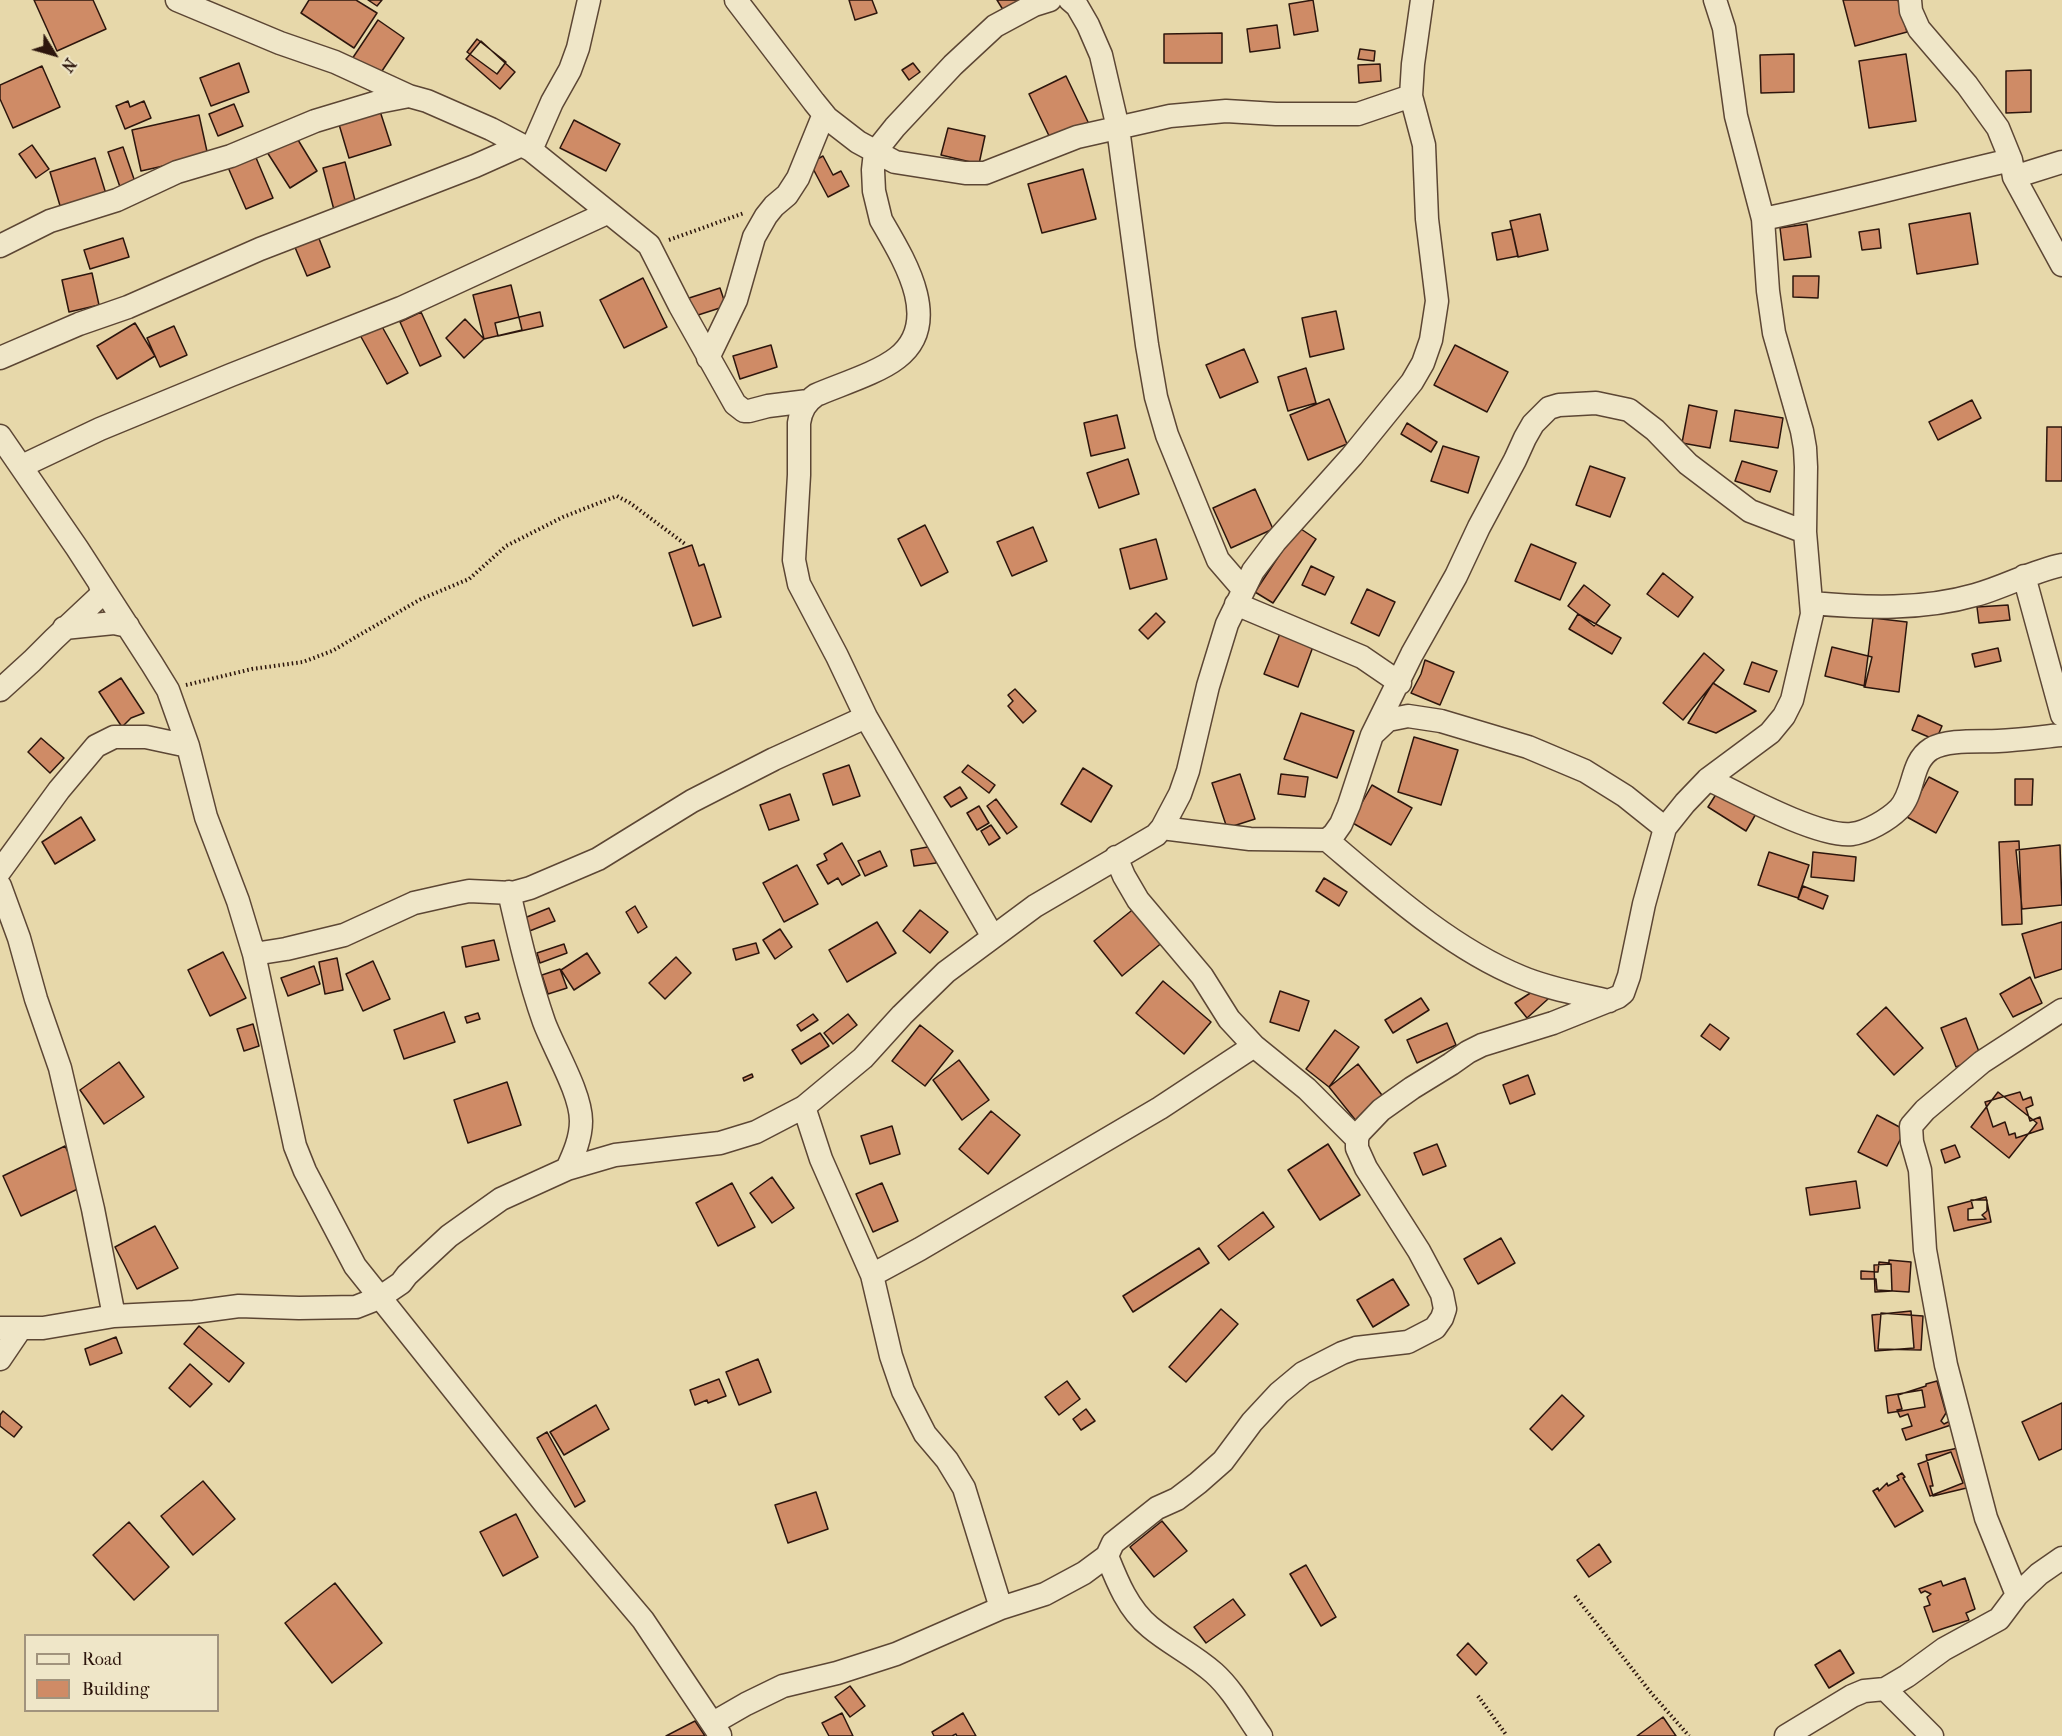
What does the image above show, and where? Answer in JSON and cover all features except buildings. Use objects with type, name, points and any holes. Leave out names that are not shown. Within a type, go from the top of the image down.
[{"type":"street","points":[[177,0],[280,44],[335,62],[409,96],[427,101],[526,148],[648,245],[732,401],[744,411],[808,401]]},
{"type":"street","points":[[0,358],[79,324],[128,307],[260,249],[526,148],[570,70],[578,48],[589,0]]},
{"type":"street","points":[[736,0],[825,114],[858,142],[895,162],[965,173],[985,173],[1077,137],[1170,116],[1226,111],[1276,114],[1358,114],[1411,96]]},
{"type":"street","points":[[993,937],[866,717],[799,584],[794,560],[799,475],[799,423],[800,415],[808,401],[816,395],[884,367],[905,351],[915,330],[919,307],[914,285],[877,209],[873,170],[875,152],[953,65],[995,26],[1034,5],[1050,0]]},
{"type":"street","points":[[1070,0],[1077,6],[1088,25],[1101,55],[1118,128],[1135,268],[1156,397],[1170,444],[1218,560],[1239,597],[1362,657],[1400,683]]},
{"type":"street","points":[[0,1359],[10,1328],[43,1328],[114,1316],[194,1312],[239,1306],[356,1307],[379,1298],[401,1283],[449,1236],[501,1199],[567,1169],[615,1155],[720,1143],[756,1132],[804,1107],[863,1058],[946,972],[1035,906],[1116,857],[1149,840],[1162,828],[1173,810],[1188,771],[1208,686],[1227,624],[1252,571],[1352,456],[1412,382],[1427,352],[1437,301],[1427,219],[1424,145],[1411,96],[1422,0]]},
{"type":"street","points":[[1,439],[22,466],[168,690],[188,746],[206,817],[238,901],[254,954],[295,1146],[355,1266],[545,1504],[643,1620],[717,1729],[746,1704],[783,1686],[837,1673],[896,1654],[1001,1608],[1045,1594],[1084,1573],[1107,1556],[1113,1543],[1157,1508],[1177,1499],[1214,1469],[1272,1400],[1303,1373],[1334,1356],[1356,1348],[1408,1342],[1435,1328],[1442,1318],[1445,1309],[1442,1294],[1419,1251],[1366,1168],[1357,1148],[1359,1133],[1381,1110],[1468,1052],[1482,1045],[1553,1023],[1618,998],[1626,988],[1644,904],[1665,828],[1708,779],[1770,733],[1784,716],[1792,700],[1810,626],[1811,603],[1805,532],[1805,448],[1774,333],[1768,291],[1763,219],[1736,116],[1724,28],[1715,0]]},
{"type":"street","points":[[1910,0],[1911,11],[1919,29],[1967,85],[1998,128],[2012,168],[2062,265]]},
{"type":"street","points":[[0,246],[50,221],[117,200],[177,172],[231,156],[315,121],[378,102],[409,96]]},
{"type":"street","points":[[708,358],[736,300],[754,237],[774,206],[787,195],[798,178],[825,114]]},
{"type":"street","points":[[1763,219],[2012,168],[2062,162]]},
{"type":"street","points":[[22,466],[100,429],[401,308],[607,213]]},
{"type":"street","points":[[1327,840],[1341,824],[1372,735],[1400,683],[1412,654],[1456,576],[1525,438],[1533,424],[1549,408],[1559,405],[1596,403],[1629,410],[1655,430],[1688,464],[1749,511],[1805,532]]},
{"type":"street","points":[[1811,603],[1862,606],[1921,606],[1945,603],[1978,594],[2062,564]]},
{"type":"street","points":[[2024,576],[2062,715]]},
{"type":"street","points":[[0,690],[103,593],[100,585]]},
{"type":"street","points":[[64,628],[114,623],[128,626]]},
{"type":"street","points":[[1372,735],[1388,720],[1408,716],[1441,721],[1528,747],[1585,771],[1625,796],[1665,828]]},
{"type":"street","points":[[254,954],[286,950],[344,935],[414,903],[469,891],[509,892],[530,888],[598,859],[692,801],[774,759],[866,717]]},
{"type":"street","points":[[1708,779],[1810,826],[1854,834],[1869,829],[1900,808],[1906,799],[1922,758],[1933,748],[1972,741],[2062,735]]},
{"type":"street","points":[[0,871],[59,790],[96,746],[114,737],[146,737],[188,746]]},
{"type":"street","points":[[1162,828],[1250,839],[1327,840],[1443,933],[1494,966],[1546,986],[1609,1001]]},
{"type":"street","points":[[1116,857],[1138,900],[1202,976],[1229,1018],[1254,1046],[1307,1089],[1357,1139]]},
{"type":"street","points":[[0,886],[60,1068],[93,1209],[114,1316]]},
{"type":"street","points":[[509,892],[530,983],[545,1025],[575,1094],[581,1120],[589,1136],[615,1155]]},
{"type":"street","points":[[2017,1596],[1986,1518],[1946,1365],[1925,1250],[1920,1170],[1912,1142],[1911,1126],[1925,1110],[1982,1062],[2062,1010]]},
{"type":"street","points":[[872,1275],[1140,1120],[1254,1046]]},
{"type":"street","points":[[804,1107],[821,1159],[872,1275],[891,1356],[903,1391],[925,1434],[947,1460],[964,1488],[1001,1608]]},
{"type":"street","points":[[567,1169],[578,1144],[581,1120]]},
{"type":"street","points":[[1107,1556],[1120,1589],[1148,1626],[1186,1650],[1216,1674],[1261,1736]]},
{"type":"street","points":[[1786,1736],[1852,1696],[1864,1691],[1885,1689],[1944,1649],[1999,1618],[2039,1574],[2062,1558]]},
{"type":"street","points":[[1885,1689],[1932,1736]]},
{"type":"path","points":[[648,245],[696,232],[742,213],[774,206]]},
{"type":"path","points":[[168,690],[210,678],[303,662],[332,651],[421,599],[469,579],[506,546],[563,517],[617,496],[685,544]]},
{"type":"path","points":[[1575,1596],[1652,1694],[1689,1736]]},
{"type":"path","points":[[1478,1696],[1507,1736]]}]
